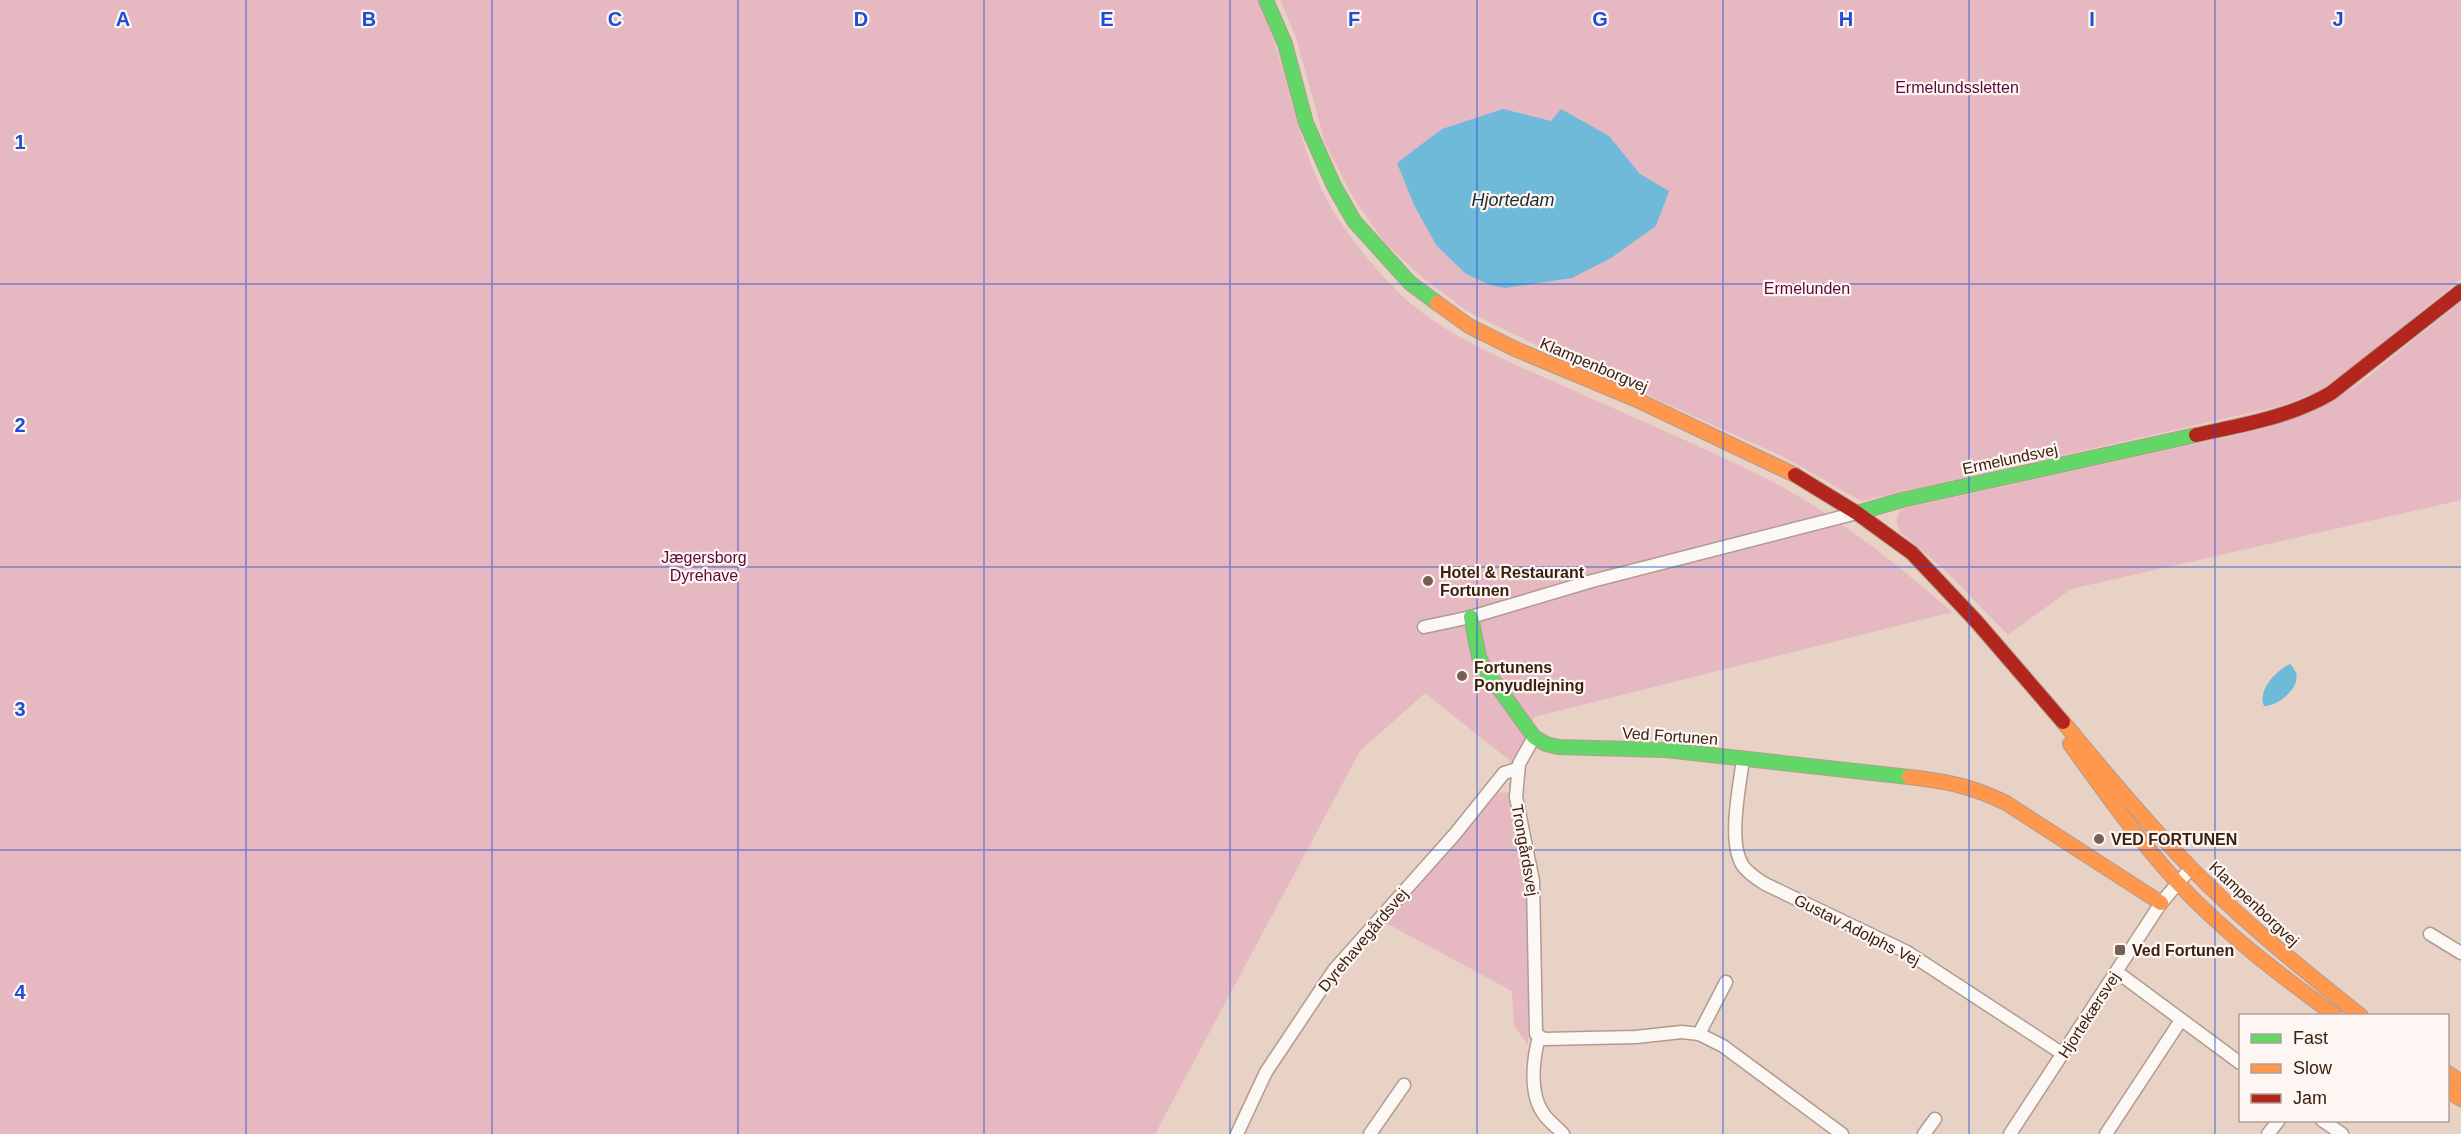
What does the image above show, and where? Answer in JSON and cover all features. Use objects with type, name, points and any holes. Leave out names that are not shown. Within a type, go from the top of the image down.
[{"type":"street","name":"Klampenborgvej","points":[[1266,0],[1285,44],[1306,123],[1334,186],[1354,221],[1410,283],[1469,326],[1515,349],[1635,399],[1812,484],[1857,513],[1912,554],[1965,609],[2154,829],[2191,868],[2288,958],[2358,1014]]},
{"type":"street","name":"Ermelundsvej","points":[[1471,617],[1592,581],[1902,500],[2260,421],[2316,402],[2346,383],[2461,291]]},
{"type":"street","points":[[1424,627],[1471,617],[1479,657],[1534,737]]},
{"type":"street","name":"Klampenborgvej","points":[[2017,670],[2111,801],[2178,883],[2265,960],[2333,1014]]},
{"type":"street","name":"Ved Fortunen","points":[[1534,737],[1546,744],[1558,747],[1666,750],[1951,782],[1982,791],[2007,803],[2161,903]]},
{"type":"street","name":"Trongårdsvej","points":[[1534,737],[1517,769],[1515,797],[1533,881],[1534,1030],[1539,1037],[1535,1052],[1535,1095],[1544,1114],[1563,1134]]},
{"type":"street","name":"Gustav Adolphs Vej","points":[[1743,758],[1735,835],[1737,854],[1750,874],[1765,884],[1907,952],[2063,1054]]},
{"type":"street","name":"Dyrehavegårdsvej","points":[[1237,1134],[1266,1072],[1334,970],[1455,834],[1504,773],[1517,769]]},
{"type":"street","name":"Hjortekærsvej","points":[[2010,1134],[2161,903],[2191,868]]},
{"type":"street","points":[[2430,934],[2461,953]]},
{"type":"street","points":[[2117,972],[2239,1062]]},
{"type":"street","points":[[1699,1034],[1726,982]]},
{"type":"street","points":[[2106,1134],[2181,1020]]},
{"type":"street","points":[[1539,1037],[1636,1036],[1682,1032],[1699,1034],[1723,1046],[1842,1134]]},
{"type":"street","points":[[1370,1134],[1404,1085]]},
{"type":"street","points":[[1924,1134],[1935,1119]]},
{"type":"street","points":[[2325,1122],[2342,1134]]},
{"type":"green space","name":"Jægersborg Dyrehave","points":[[0,0],[1258,0],[1269,25],[1308,157],[1331,207],[1369,260],[1404,298],[1447,330],[1481,348],[1703,448],[1780,486],[1857,535],[1952,612],[1534,717],[1518,767],[1425,693],[1360,751],[1155,1134],[0,1134]]},
{"type":"green space","name":"Ermelunden","points":[[1280,0],[2461,0],[2461,279],[2347,372],[2319,391],[2280,406],[1861,501],[1784,457],[1467,311],[1422,277],[1385,243],[1354,199],[1325,143],[1296,37]]},
{"type":"green space","points":[[2461,302],[2461,500],[2071,589],[2008,635],[1947,572],[1900,532],[1896,520],[1901,509],[2245,433],[2287,421],[2355,387]]},
{"type":"green space","points":[[1509,792],[1528,867],[1528,1045],[1514,1026],[1512,991],[1386,923],[1498,793]]},
{"type":"water","name":"Hjortedam","points":[[1503,109],[1551,121],[1561,109],[1609,136],[1640,174],[1669,191],[1656,226],[1611,258],[1572,278],[1505,288],[1490,285],[1466,274],[1436,245],[1414,205],[1397,163],[1442,129]]},
{"type":"water","points":[[2290,664],[2297,678],[2292,690],[2276,703],[2264,706],[2265,688],[2279,671]]},
{"type":"traffic: fast","points":[[1266,0],[1285,44],[1306,123],[1334,186],[1354,221],[1410,283],[1437,303]]},
{"type":"traffic: fast","points":[[1857,513],[1902,500],[2196,435]]},
{"type":"traffic: fast","points":[[1471,617],[1479,657],[1485,669],[1534,737],[1546,744],[1558,747],[1666,750],[1909,777]]},
{"type":"traffic: slow","points":[[1437,303],[1469,326],[1515,349],[1635,399],[1795,475]]},
{"type":"traffic: slow","points":[[2063,722],[2141,814],[2209,886],[2273,944],[2359,1014]]},
{"type":"traffic: slow","points":[[2070,744],[2134,831],[2194,900],[2253,952],[2333,1014]]},
{"type":"traffic: slow","points":[[1909,777],[1958,785],[1982,792],[2006,803],[2161,903]]},
{"type":"traffic: slow","points":[[2449,1074],[2461,1082]]},
{"type":"traffic: slow","points":[[2449,1092],[2461,1099]]},
{"type":"traffic: jam","points":[[2196,435],[2283,414],[2331,393],[2461,291]]},
{"type":"traffic: jam","points":[[1795,475],[1857,513],[1912,553],[1976,621],[2063,722]]},
{"type":"place","name":"Hotel & Restaurant Fortunen","points":[[1428,581]]},
{"type":"place","name":"Fortunens Ponyudlejning","points":[[1462,676]]},
{"type":"place","name":"VED FORTUNEN","points":[[2099,839]]},
{"type":"place","name":"Ved Fortunen","points":[[2120,950]]},
{"type":"park label","name":"Ermelundssletten","points":[[1957,87]]}]
